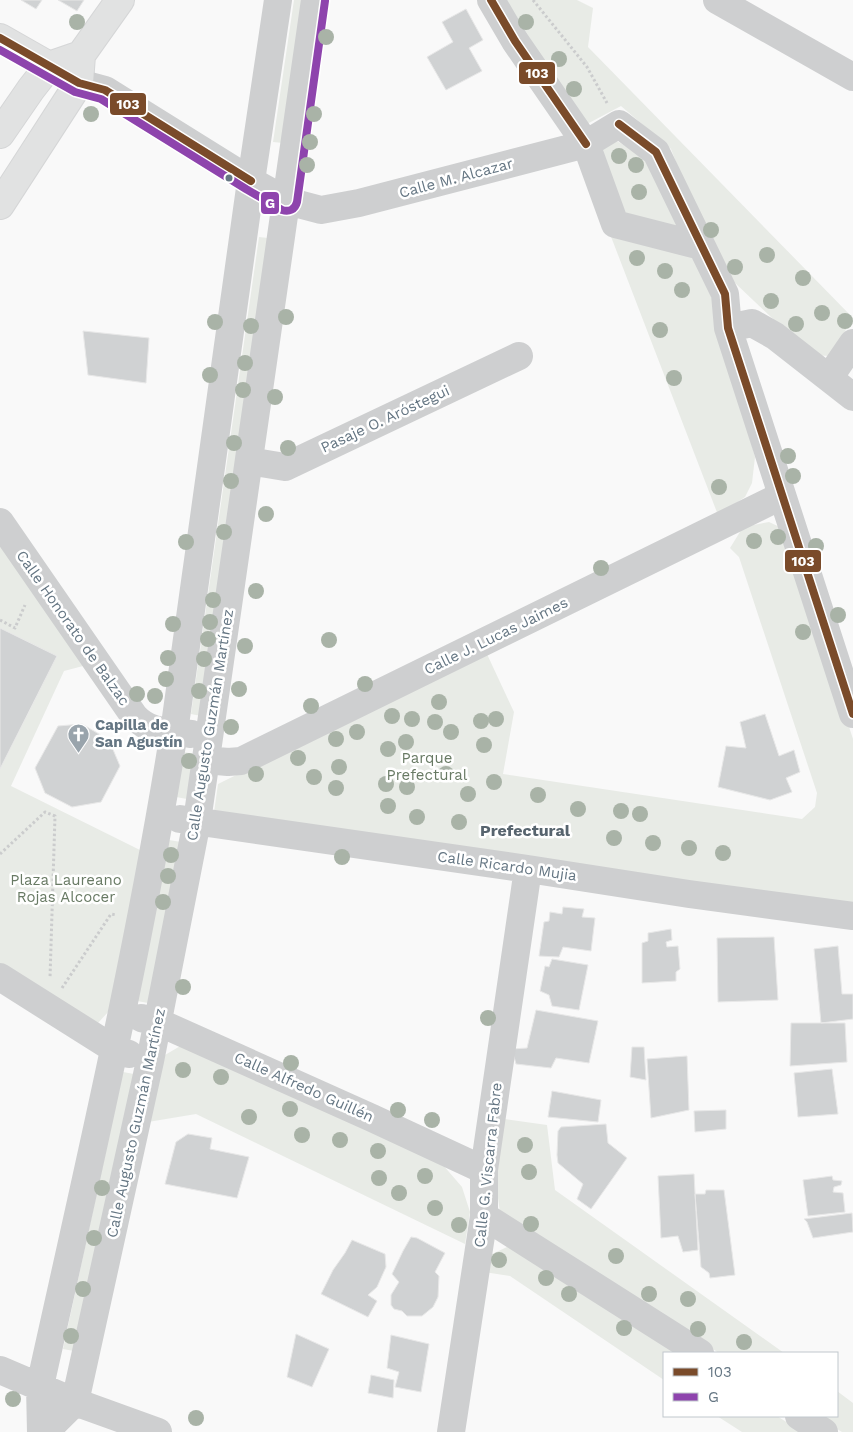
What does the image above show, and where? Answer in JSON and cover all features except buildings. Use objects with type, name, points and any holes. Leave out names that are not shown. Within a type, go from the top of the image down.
[{"type":"main road","points":[[0,205],[79,83],[82,55],[120,0]]},
{"type":"main road","points":[[0,38],[79,83]]},
{"type":"main road","points":[[0,134],[49,66],[82,55]]},
{"type":"street","points":[[41,1432],[40,1386],[114,1049],[161,816],[278,0]]},
{"type":"street","name":"Calle Augusto Guzmán Martínez","points":[[75,1402],[150,1061],[197,821],[316,0]]},
{"type":"street","points":[[491,0],[515,41],[586,144],[615,224],[701,246]]},
{"type":"street","points":[[717,0],[853,77]]},
{"type":"street","name":"Calle M. Alcazar","points":[[79,83],[104,90],[251,181],[287,201],[321,210],[360,204],[586,144],[619,124]]},
{"type":"street","points":[[619,124],[656,152],[724,294],[728,328],[853,714]]},
{"type":"street","points":[[728,328],[752,324],[775,336],[853,397]]},
{"type":"street","points":[[829,378],[853,343]]},
{"type":"street","name":"Pasaje O. Aróstegui","points":[[249,461],[285,466],[518,356]]},
{"type":"street","name":"Calle J. Lucas Jaimes","points":[[208,748],[228,762],[241,761],[781,496]]},
{"type":"street","name":"Calle Honorato de Balzac","points":[[0,522],[134,716],[142,724],[152,729],[174,732],[208,748]]},
{"type":"street","name":"Calle Ricardo Mujia","points":[[161,816],[528,869],[699,896],[853,916]]},
{"type":"street","name":"Calle G. Viscarra Fabre","points":[[450,1432],[484,1216],[484,1170],[528,869]]},
{"type":"street","points":[[0,977],[114,1049],[150,1061]]},
{"type":"street","name":"Calle Alfredo Guillén","points":[[121,1014],[158,1022],[484,1170]]},
{"type":"street","points":[[484,1216],[698,1352]]},
{"type":"street","points":[[0,1370],[75,1402],[158,1432]]},
{"type":"street","points":[[45,1432],[75,1402]]},
{"type":"street","points":[[800,1417],[824,1432]]},
{"type":"path","points":[[533,0],[588,67],[619,124]]},
{"type":"path","points":[[0,620],[15,628],[26,603]]},
{"type":"path","points":[[0,854],[45,812],[55,816],[50,985]]},
{"type":"path","points":[[60,990],[111,914],[123,917]]},
{"type":"green space","points":[[294,0],[304,0],[283,143],[273,142]]},
{"type":"green space","points":[[501,0],[577,0],[593,8],[588,47],[853,318],[830,356],[811,355],[734,282],[697,217],[671,149],[621,106],[587,124]]},
{"type":"green space","points":[[615,140],[650,160],[714,303],[755,457],[752,483],[745,497],[718,515],[580,156]]},
{"type":"green space","points":[[259,237],[268,238],[201,716],[191,714]]},
{"type":"green space","name":"Parque Prefectural","points":[[769,522],[784,529],[853,739],[853,908],[214,812],[218,784],[486,652],[514,712],[503,774],[802,819],[815,807],[817,793],[739,557],[730,548],[743,527]]},
{"type":"green space","name":"Plaza Laureano Rojas Alcocer","points":[[0,542],[83,666],[64,671],[11,786],[142,851],[109,1011],[98,1023],[0,966]]},
{"type":"green space","points":[[183,752],[195,754],[187,799],[176,797]]},
{"type":"green space","points":[[169,840],[181,842],[148,1003],[137,1001]]},
{"type":"green space","points":[[182,1045],[443,1165],[462,1187],[470,1212],[465,1244],[196,1114],[148,1122],[165,1055]]},
{"type":"green space","points":[[123,1072],[134,1074],[74,1351],[63,1349]]},
{"type":"green space","points":[[504,1119],[547,1125],[555,1190],[783,1352],[717,1352],[500,1212],[496,1184]]},
{"type":"green space","points":[[507,1247],[520,1249],[678,1352],[663,1352],[663,1379],[510,1276],[484,1272],[490,1255]]},
{"type":"green space","points":[[838,1392],[853,1403],[853,1432],[842,1432],[818,1417],[838,1417]]},
{"type":"green space","points":[[719,1417],[779,1417],[802,1432],[742,1432]]},
{"type":"transit line","name":"103","points":[[491,0],[515,41],[586,144]]},
{"type":"transit line","name":"G","points":[[0,50],[75,92],[101,99],[246,189],[287,211],[293,209],[297,202],[325,1]]},
{"type":"transit line","name":"103","points":[[0,38],[79,83],[105,90],[251,181]]},
{"type":"transit line","name":"103","points":[[619,124],[656,152],[725,294],[728,328],[853,714]]},
{"type":"place","name":"Capilla de San Agustín","points":[[79,753]]},
{"type":"district","name":"Prefectural","points":[[525,830]]}]
